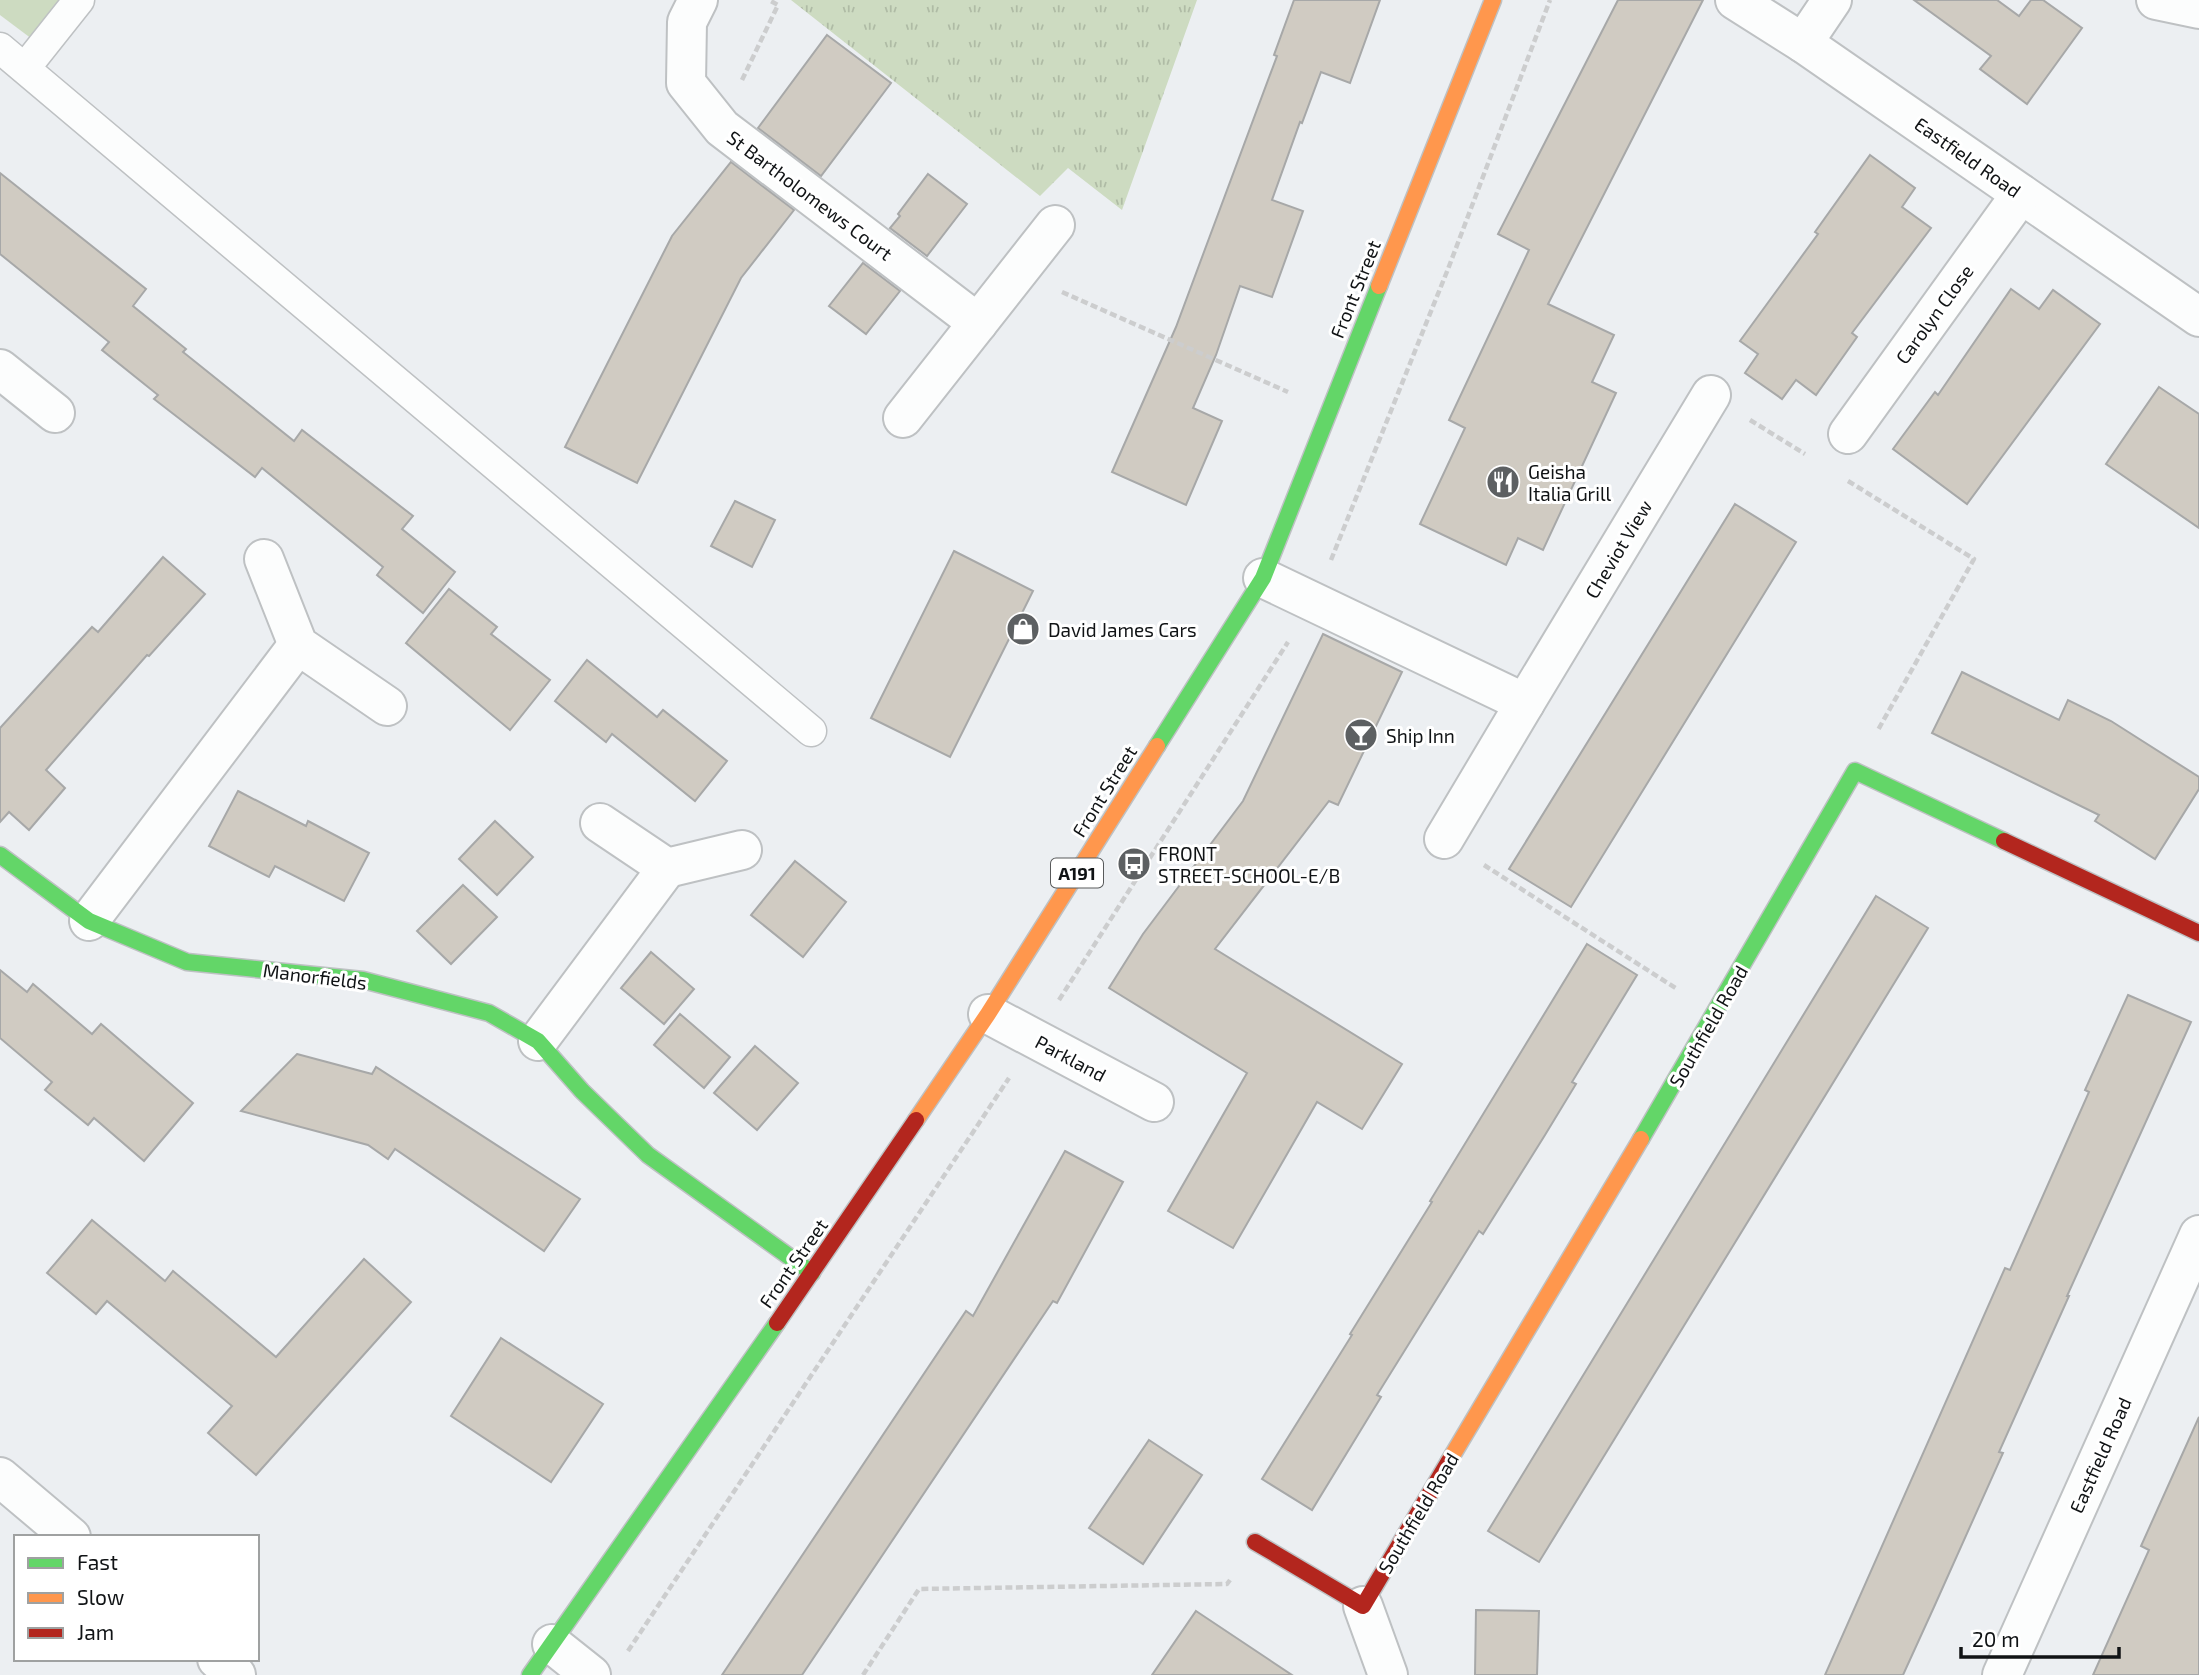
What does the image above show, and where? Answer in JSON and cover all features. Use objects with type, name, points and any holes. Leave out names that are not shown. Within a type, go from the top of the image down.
[{"type":"street","name":"St Bartholomews Court","points":[[698,0],[687,22],[686,83],[722,128],[978,323]]},
{"type":"street","name":"Front Street","points":[[530,1675],[812,1273],[988,1014],[1263,578],[1493,0]]},
{"type":"street","name":"Eastfield Road","points":[[1735,0],[1803,43],[2199,317]]},
{"type":"street","points":[[1803,43],[1832,0]]},
{"type":"street","points":[[2156,0],[2199,9]]},
{"type":"street","name":"Carolyn Close","points":[[1848,434],[2021,194]]},
{"type":"street","points":[[903,418],[1055,225]]},
{"type":"street","points":[[0,369],[55,413]]},
{"type":"street","name":"Cheviot View","points":[[1444,839],[1711,395]]},
{"type":"street","points":[[264,559],[298,645],[387,706]]},
{"type":"street","points":[[1263,578],[1525,704]]},
{"type":"street","points":[[89,921],[298,645]]},
{"type":"street","points":[[1855,771],[2199,933]]},
{"type":"street","name":"Southfield Road","points":[[1363,1606],[1716,1014],[1855,771]]},
{"type":"street","points":[[600,823],[667,868]]},
{"type":"street","points":[[538,1041],[667,868],[742,850]]},
{"type":"street","name":"Manorfields","points":[[0,855],[89,921],[187,962],[363,980],[489,1013],[538,1041],[582,1091],[648,1156],[812,1273]]},
{"type":"street","name":"Parkland","points":[[988,1014],[1154,1102]]},
{"type":"street","name":"Eastfield Road","points":[[2002,1675],[2199,1235]]},
{"type":"street","points":[[0,1477],[69,1535]]},
{"type":"street","points":[[1255,1542],[1363,1606],[1388,1675]]},
{"type":"street","points":[[552,1644],[591,1675]]},
{"type":"street","points":[[219,1661],[236,1675]]},
{"type":"lane","points":[[25,68],[79,0]]},
{"type":"lane","points":[[0,48],[811,731]]},
{"type":"path","points":[[1018,272],[1381,433]]},
{"type":"path","points":[[1855,771],[1974,559]]},
{"type":"path","points":[[1444,839],[1716,1014]]},
{"type":"path","points":[[863,1675],[919,1589],[1227,1584],[1255,1542]]},
{"type":"green space","points":[[0,0],[64,0],[32,39],[0,15]]},
{"type":"green space","points":[[791,0],[1197,0],[1122,210],[1068,168],[1040,196]]},
{"type":"building","points":[[1294,0],[1380,0],[1350,83],[1321,72],[1302,123],[1300,122],[1272,200],[1303,211],[1272,297],[1240,286],[1216,355],[1193,408],[1222,421],[1186,505],[1112,472],[1176,327],[1277,56],[1274,55]]},
{"type":"building","points":[[1618,0],[1703,0],[1548,304],[1614,335],[1592,382],[1616,393],[1543,550],[1518,538],[1506,565],[1420,524],[1465,428],[1449,420],[1529,250],[1498,234]]},
{"type":"building","points":[[1914,0],[1997,0],[2019,16],[2031,0],[2043,0],[2082,28],[2027,104],[1980,69],[1991,56]]},
{"type":"building","points":[[827,35],[891,83],[821,176],[758,128]]},
{"type":"building","points":[[1870,155],[1915,188],[1902,207],[1931,228],[1852,333],[1857,337],[1816,395],[1796,380],[1782,399],[1745,373],[1758,354],[1740,341],[1818,234],[1815,232]]},
{"type":"building","points":[[731,162],[794,210],[741,278],[637,483],[565,447],[672,236]]},
{"type":"building","points":[[0,173],[146,289],[133,306],[186,349],[183,352],[294,441],[302,430],[413,516],[402,529],[455,572],[423,613],[377,575],[383,567],[262,468],[255,477],[154,399],[158,395],[102,350],[109,342],[0,254]]},
{"type":"building","points":[[928,174],[967,204],[927,256],[890,228]]},
{"type":"building","points":[[863,263],[900,291],[866,334],[829,306]]},
{"type":"building","points":[[2011,289],[2039,309],[2053,290],[2100,324],[1967,504],[1893,449],[1935,392],[1938,395]]},
{"type":"building","points":[[2159,387],[2199,414],[2199,528],[2106,464]]},
{"type":"building","points":[[735,501],[775,520],[752,567],[711,546]]},
{"type":"building","points":[[1735,504],[1796,542],[1571,907],[1509,869]]},
{"type":"building","points":[[954,551],[1033,591],[950,757],[871,718]]},
{"type":"building","points":[[163,557],[205,594],[149,656],[147,655],[46,770],[65,788],[29,830],[9,812],[0,822],[0,728],[92,627],[98,632]]},
{"type":"building","points":[[449,589],[497,627],[491,634],[550,680],[510,730],[406,643]]},
{"type":"building","points":[[1323,634],[1402,672],[1338,805],[1329,801],[1215,949],[1402,1064],[1362,1129],[1317,1102],[1233,1248],[1168,1211],[1247,1073],[1109,988],[1143,934],[1243,801]]},
{"type":"building","points":[[587,660],[657,717],[663,710],[727,761],[695,801],[612,734],[606,742],[555,701]]},
{"type":"building","points":[[1962,672],[2059,720],[2068,700],[2111,721],[2199,777],[2199,789],[2155,859],[2095,821],[2099,815],[1932,733]]},
{"type":"building","points":[[238,791],[306,826],[308,821],[369,853],[344,901],[275,866],[269,877],[209,846]]},
{"type":"building","points":[[495,821],[533,857],[497,895],[459,859]]},
{"type":"building","points":[[795,861],[846,902],[803,957],[751,915]]},
{"type":"building","points":[[463,885],[497,917],[451,964],[417,931]]},
{"type":"building","points":[[1876,896],[1928,928],[1539,1562],[1488,1531]]},
{"type":"building","points":[[1587,944],[1637,975],[1572,1082],[1576,1084],[1483,1234],[1479,1231],[1377,1395],[1381,1397],[1312,1510],[1262,1479],[1352,1335],[1350,1334]]},
{"type":"building","points":[[651,952],[694,989],[664,1024],[621,988]]},
{"type":"building","points":[[0,970],[27,992],[33,984],[92,1034],[101,1024],[193,1103],[144,1161],[94,1118],[88,1125],[45,1090],[52,1082],[0,1038]]},
{"type":"building","points":[[2128,995],[2191,1022],[1999,1452],[2003,1453],[1903,1675],[1825,1675],[2005,1268],[2010,1270],[2089,1092],[2085,1090]]},
{"type":"building","points":[[680,1014],[730,1057],[704,1088],[654,1045]]},
{"type":"building","points":[[755,1046],[798,1083],[757,1130],[714,1093]]},
{"type":"building","points":[[297,1054],[372,1074],[376,1067],[580,1199],[544,1251],[395,1149],[388,1159],[368,1145],[241,1111]]},
{"type":"building","points":[[1065,1151],[1123,1182],[1057,1303],[1053,1301],[802,1675],[722,1675],[966,1311],[973,1316]]},
{"type":"building","points":[[92,1220],[165,1281],[173,1271],[276,1357],[364,1259],[411,1302],[256,1475],[208,1433],[232,1406],[107,1301],[96,1314],[47,1273]]},
{"type":"building","points":[[501,1338],[603,1404],[551,1482],[451,1416]]},
{"type":"building","points":[[2199,1417],[2199,1675],[2093,1675],[2149,1550],[2141,1546]]},
{"type":"building","points":[[1149,1440],[1202,1475],[1143,1564],[1089,1528]]},
{"type":"building","points":[[1476,1610],[1539,1611],[1537,1675],[1475,1675]]},
{"type":"building","points":[[1196,1611],[1292,1675],[1152,1675]]},
{"type":"traffic: fast","points":[[1157,746],[1263,578],[1379,286]]},
{"type":"traffic: fast","points":[[1641,1139],[1855,771],[2004,841]]},
{"type":"traffic: fast","points":[[0,855],[89,921],[187,962],[363,980],[489,1013],[538,1041],[582,1091],[648,1155],[812,1273]]},
{"type":"traffic: fast","points":[[530,1675],[777,1323]]},
{"type":"traffic: slow","points":[[1379,286],[1493,0]]},
{"type":"traffic: slow","points":[[916,1120],[988,1014],[1157,746]]},
{"type":"traffic: slow","points":[[1449,1461],[1641,1139]]},
{"type":"traffic: jam","points":[[2004,841],[2199,933]]},
{"type":"traffic: jam","points":[[777,1323],[916,1120]]},
{"type":"traffic: jam","points":[[1255,1542],[1363,1606],[1449,1461]]},
{"type":"place","name":"Geisha Italia Grill","points":[[1503,482]]},
{"type":"place","name":"David James Cars","points":[[1023,629]]},
{"type":"place","name":"Ship Inn","points":[[1361,735]]},
{"type":"place","name":"FRONT STREET-SCHOOL-E/B","points":[[1134,864]]}]
